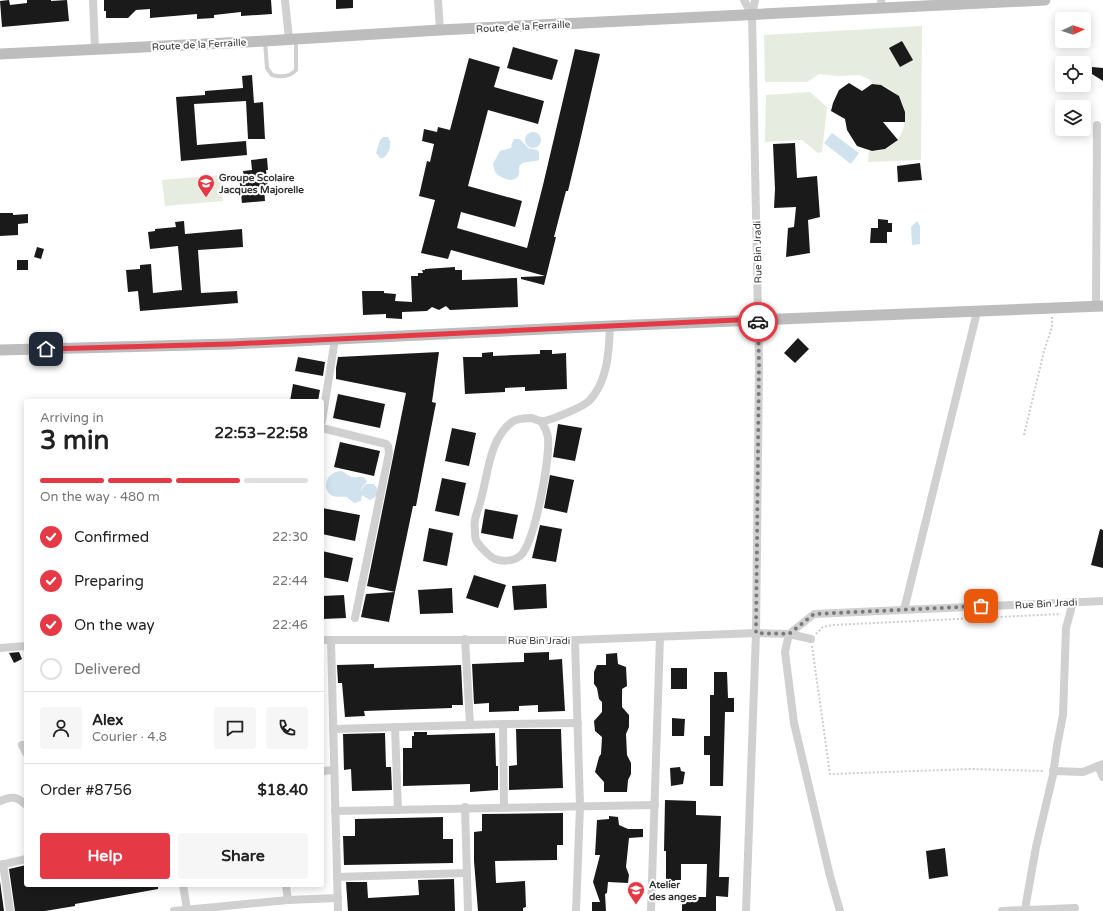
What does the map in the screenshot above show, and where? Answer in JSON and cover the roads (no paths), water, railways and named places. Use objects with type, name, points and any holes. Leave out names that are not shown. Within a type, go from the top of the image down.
[{"type":"street","points":[[92,0],[95,49]]},
{"type":"street","points":[[285,0],[292,39]]},
{"type":"street","points":[[438,0],[440,30]]},
{"type":"street","name":"Rue Bin Jradi","points":[[744,0],[752,15]]},
{"type":"street","name":"Rue Bin Jradi","points":[[746,911],[756,633],[759,365],[752,15],[755,0]]},
{"type":"street","name":"Route de la Ferraille","points":[[0,54],[752,15],[881,4],[1045,0]]},
{"type":"street","points":[[0,350],[231,344],[758,319],[977,312],[1100,306],[1097,124]]},
{"type":"street","points":[[904,610],[977,312]]},
{"type":"street","points":[[541,421],[546,429],[548,439],[547,454],[533,531],[528,544],[521,555],[504,561],[494,559],[476,541],[474,521],[482,499],[492,454],[504,429],[513,421],[533,418],[541,421],[577,409],[589,402],[596,392],[606,366],[609,349],[610,326]]},
{"type":"street","points":[[324,408],[335,339]]},
{"type":"street","points":[[324,428],[386,444],[388,446],[389,453],[355,618]]},
{"type":"street","name":"Rue Bin Jradi","points":[[324,640],[576,640],[756,633],[789,634],[814,614],[1103,601]]},
{"type":"street","points":[[1025,909],[1063,715],[1066,628],[1073,602]]},
{"type":"street","points":[[811,639],[789,634],[786,652],[794,723],[830,876],[840,911]]},
{"type":"street","points":[[652,911],[660,636]]},
{"type":"street","points":[[465,639],[470,724]]},
{"type":"street","points":[[331,640],[338,911]]},
{"type":"street","points":[[576,640],[580,806],[576,911]]},
{"type":"street","points":[[0,648],[24,649]]},
{"type":"street","points":[[333,729],[470,724],[578,723]]},
{"type":"street","points":[[503,724],[504,807]]},
{"type":"street","points":[[395,727],[398,810]]},
{"type":"street","points":[[1053,771],[1083,772],[1101,765],[1103,778]]},
{"type":"street","points":[[324,770],[334,770]]},
{"type":"street","points":[[0,801],[12,796],[20,798],[24,803]]},
{"type":"street","points":[[335,811],[655,804]]},
{"type":"street","points":[[465,808],[468,911]]},
{"type":"street","points":[[10,911],[1,864],[24,859]]},
{"type":"street","points":[[337,877],[467,873]]},
{"type":"street","points":[[183,887],[187,909]]},
{"type":"street","points":[[286,887],[288,900]]},
{"type":"street","points":[[174,911],[187,909],[232,908],[288,900],[338,898]]},
{"type":"street","points":[[1002,911],[1075,908]]},
{"type":"lane","points":[[265,40],[268,71],[274,76],[286,75],[294,72],[297,67],[292,39]]},
{"type":"water","points":[[530,132],[536,132],[541,137],[539,146],[536,148],[530,148],[525,143],[525,137]]},
{"type":"water","points":[[832,133],[859,153],[851,164],[824,143]]},
{"type":"water","points":[[383,137],[388,137],[390,148],[383,158],[380,158],[376,153],[380,140]]},
{"type":"water","points":[[514,139],[520,139],[528,148],[537,150],[539,152],[539,160],[522,163],[519,166],[519,173],[517,177],[511,180],[500,176],[495,172],[493,164],[500,151],[511,148]]},
{"type":"water","points":[[917,221],[920,226],[920,244],[912,245],[911,227]]},
{"type":"water","points":[[341,471],[352,477],[364,478],[367,482],[362,487],[361,492],[366,484],[374,484],[377,488],[377,496],[370,500],[362,495],[361,501],[354,503],[347,497],[331,495],[326,487],[327,480],[333,473]]},
{"type":"place","name":"Groupe Scolaire Jacques Majorelle","points":[[206,198]]},
{"type":"place","name":"Atelier des anges","points":[[636,905]]}]
